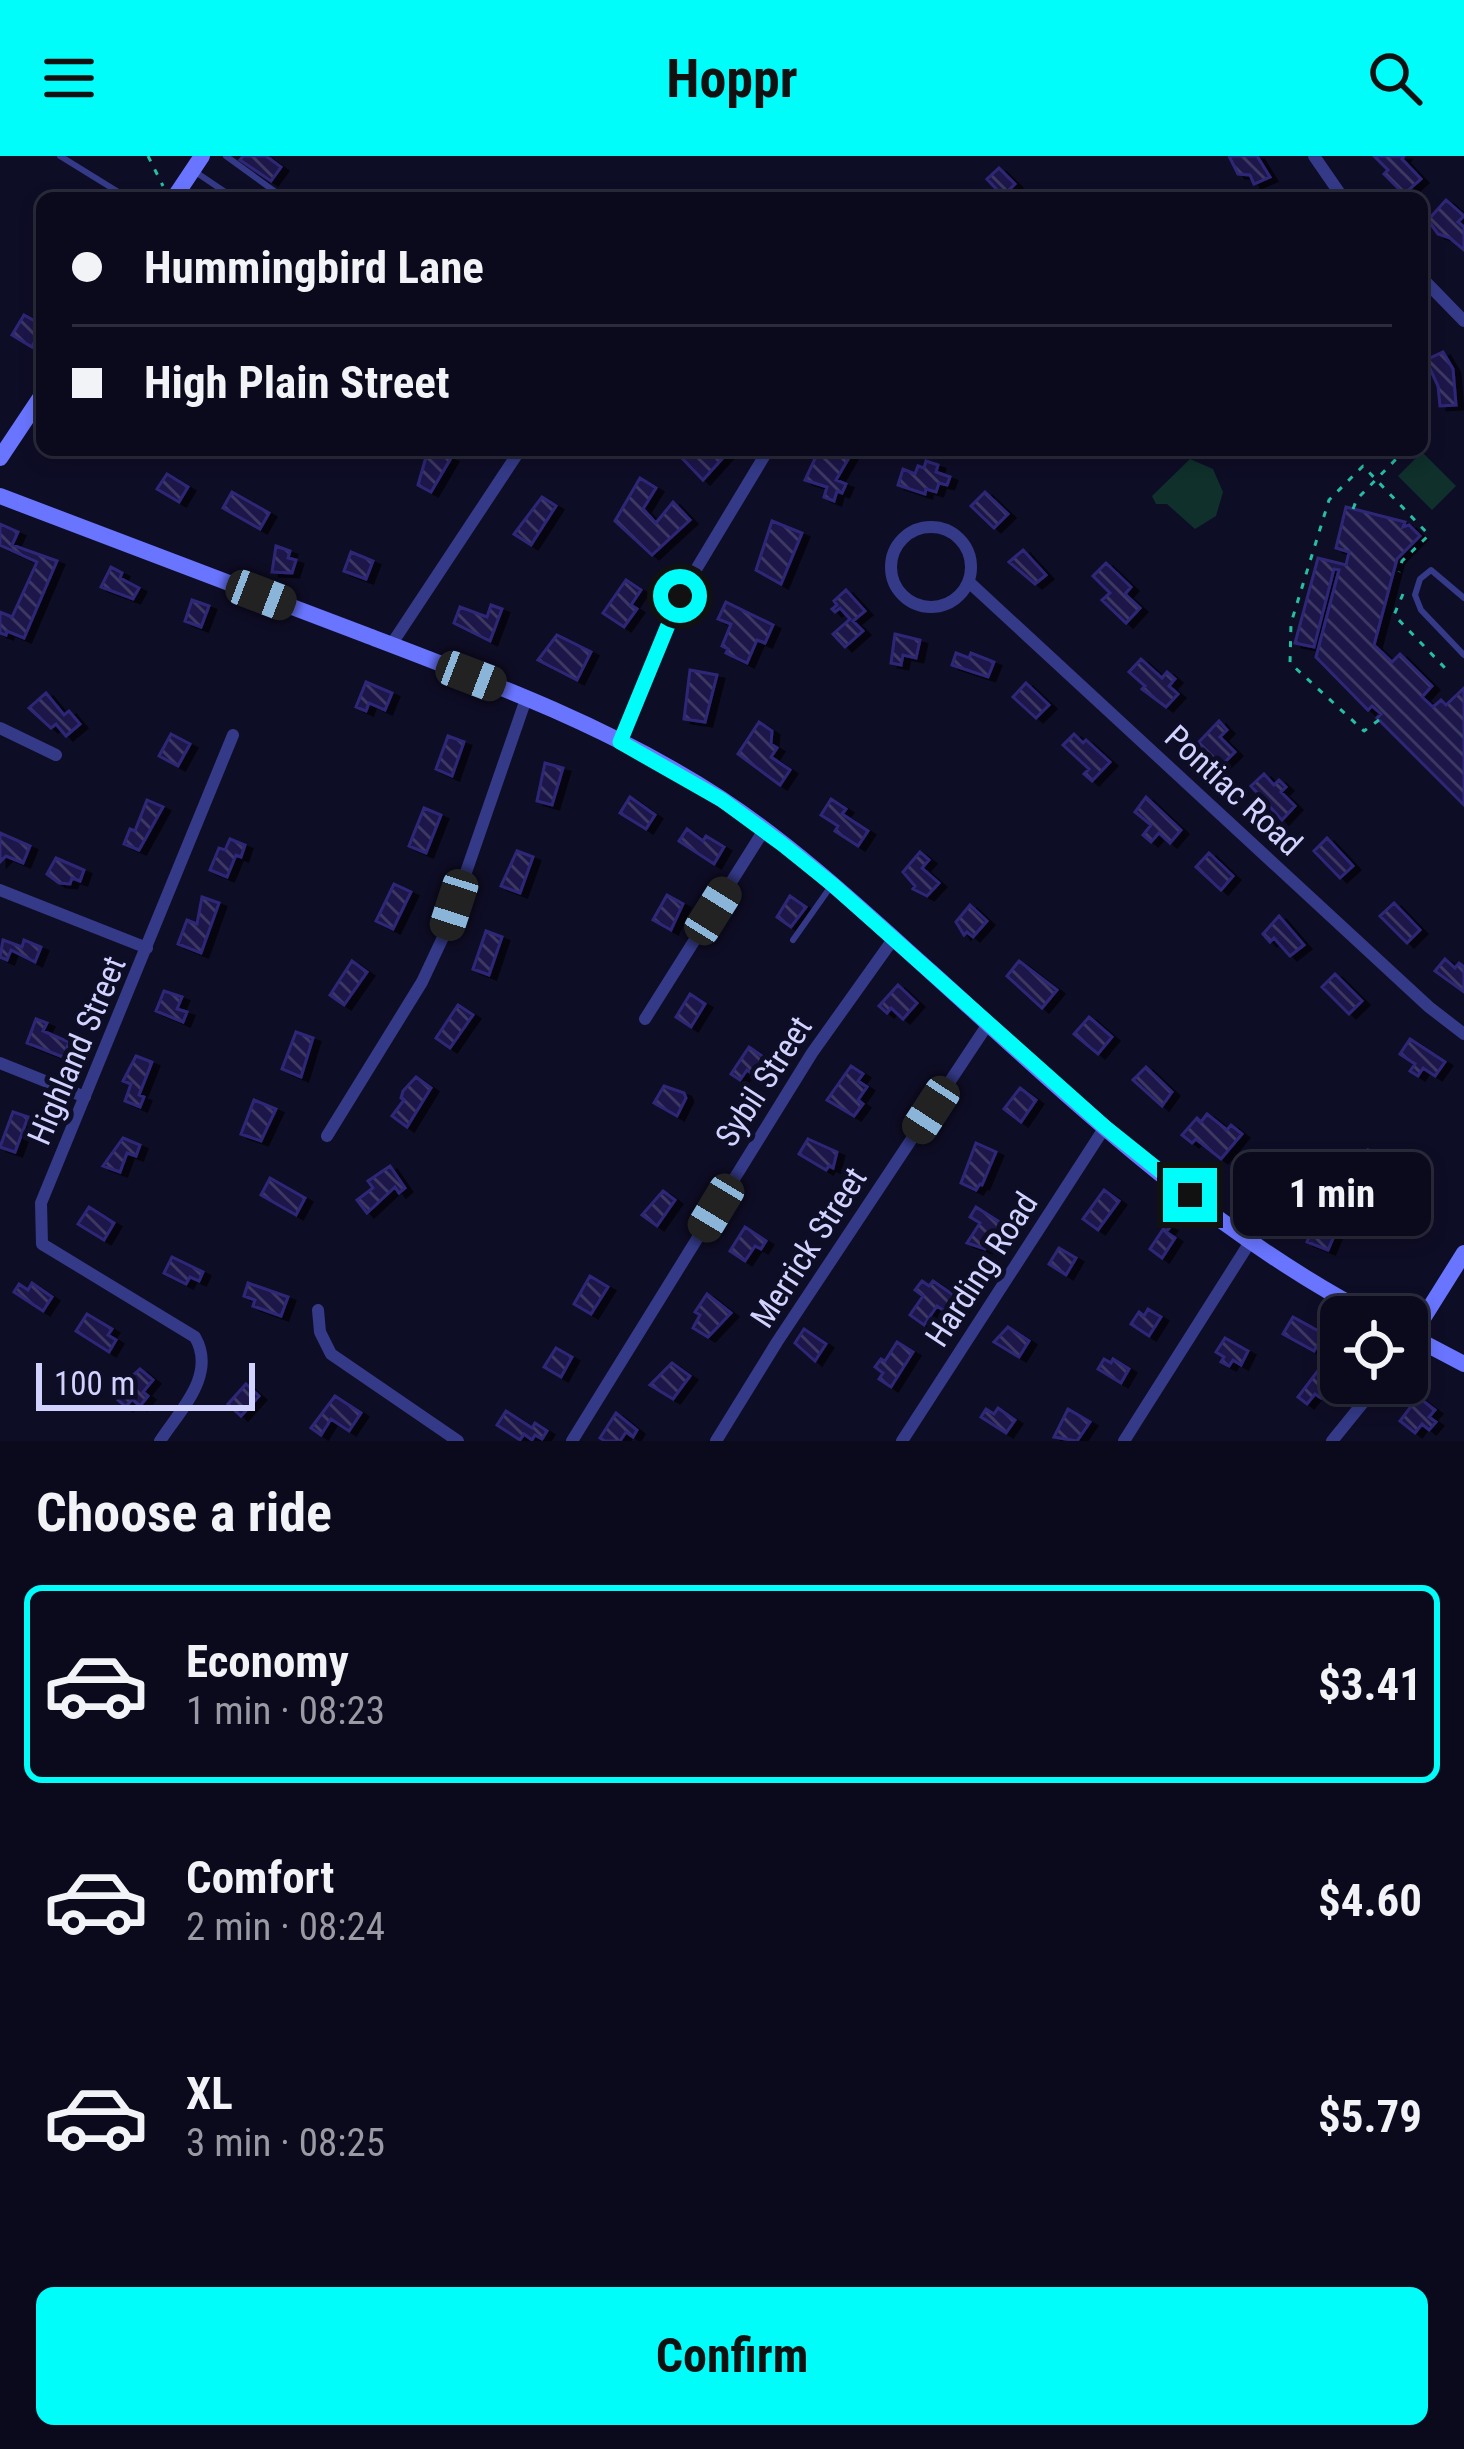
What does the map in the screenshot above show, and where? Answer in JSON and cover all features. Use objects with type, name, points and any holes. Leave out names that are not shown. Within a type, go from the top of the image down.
[{"type":"main road","points":[[170,192],[198,163]]},
{"type":"main road","points":[[0,458],[36,404]]},
{"type":"main road","points":[[0,496],[526,699],[620,742],[722,800],[833,885],[1105,1127],[1250,1242],[1340,1296]]},
{"type":"main road","points":[[1428,1309],[1464,1253]]},
{"type":"main road","points":[[1428,1347],[1464,1364]]},
{"type":"street","points":[[1314,156],[1339,192]]},
{"type":"street","points":[[1428,284],[1464,321]]},
{"type":"street","points":[[391,645],[516,456]]},
{"type":"street","points":[[620,742],[680,596],[764,456]]},
{"type":"street","name":"Pontiac Road","points":[[970,583],[955,598],[923,606],[893,587],[893,550],[920,528],[941,528],[957,537],[971,557],[970,583],[1429,1007],[1464,1034]]},
{"type":"street","points":[[327,1136],[438,950],[526,699]]},
{"type":"street","points":[[0,728],[56,755]]},
{"type":"street","name":"Highland Street","points":[[160,1441],[200,1379],[204,1357],[200,1343],[46,1248],[39,1231],[41,1203],[233,736]]},
{"type":"street","points":[[645,1019],[764,830]]},
{"type":"street","points":[[0,890],[147,948]]},
{"type":"street","name":"Sybil Street","points":[[572,1441],[812,1053],[894,938]]},
{"type":"street","name":"Merrick Street","points":[[716,1441],[988,1024]]},
{"type":"street","points":[[0,1064],[86,1097]]},
{"type":"street","name":"Harding Road","points":[[902,1441],[1105,1127]]},
{"type":"street","points":[[1124,1441],[1250,1242]]},
{"type":"street","points":[[318,1310],[320,1332],[331,1354],[458,1441]]},
{"type":"street","points":[[1332,1441],[1362,1404]]},
{"type":"lane","points":[[60,156],[118,192]]},
{"type":"lane","points":[[226,156],[276,192]]},
{"type":"lane","points":[[198,163],[227,192]]},
{"type":"lane","points":[[1464,598],[1433,570],[1420,579],[1415,595],[1418,605],[1464,655]]},
{"type":"lane","points":[[793,940],[833,885]]},
{"type":"path","points":[[148,156],[168,192]]},
{"type":"path","points":[[1353,509],[1357,499],[1400,456]]},
{"type":"path","points":[[1379,720],[1364,731],[1290,663],[1288,647],[1291,623],[1331,496],[1363,466],[1429,536],[1396,572],[1420,579]]},
{"type":"path","points":[[1408,575],[1394,615],[1446,669]]},
{"type":"green space","points":[[1418,456],[1426,456],[1456,486],[1432,510],[1398,476]]},
{"type":"green space","points":[[1190,459],[1213,469],[1223,492],[1216,516],[1195,529],[1167,504],[1156,504],[1152,496]]},
{"type":"building","points":[[266,156],[281,167],[271,181],[240,160]]},
{"type":"building","points":[[1229,156],[1257,156],[1270,177],[1254,184],[1250,175],[1238,174]]},
{"type":"building","points":[[1374,156],[1404,156],[1421,179],[1402,192],[1384,174],[1388,170]]},
{"type":"building","points":[[999,168],[1015,184],[1010,189],[1013,192],[999,192],[987,179]]},
{"type":"building","points":[[1446,200],[1464,216],[1458,222],[1464,227],[1464,250],[1438,234],[1428,220]]},
{"type":"building","points":[[24,315],[36,322],[32,347],[12,335]]},
{"type":"building","points":[[1443,352],[1453,369],[1456,405],[1440,406],[1428,359]]},
{"type":"building","points":[[426,456],[451,458],[431,492],[418,485]]},
{"type":"building","points":[[680,456],[725,456],[703,480]]},
{"type":"building","points":[[816,456],[850,456],[836,480],[846,484],[834,501],[824,497],[827,487],[805,480]]},
{"type":"building","points":[[926,461],[938,465],[936,472],[950,477],[947,485],[939,483],[936,492],[926,489],[925,494],[898,485],[903,469],[915,474]]},
{"type":"building","points":[[167,474],[188,487],[179,502],[157,489]]},
{"type":"building","points":[[640,478],[656,488],[643,509],[656,523],[673,502],[690,520],[652,555],[615,521]]},
{"type":"building","points":[[232,492],[269,513],[260,529],[223,508]]},
{"type":"building","points":[[985,492],[1008,514],[994,528],[971,506]]},
{"type":"building","points":[[542,497],[556,506],[531,545],[514,534]]},
{"type":"building","points":[[1346,507],[1405,522],[1403,527],[1409,525],[1420,536],[1397,559],[1374,645],[1392,662],[1400,654],[1432,686],[1422,697],[1433,707],[1441,700],[1446,705],[1464,688],[1464,805],[1377,718],[1381,714],[1372,706],[1368,710],[1316,657],[1339,570],[1334,569],[1314,647],[1295,643],[1318,558],[1346,565],[1349,552],[1336,548]]},
{"type":"building","points":[[772,521],[802,533],[781,584],[756,570]]},
{"type":"building","points":[[0,524],[18,532],[12,545],[57,561],[24,638],[0,633],[0,612],[12,617],[37,562],[0,545]]},
{"type":"building","points":[[276,546],[290,551],[288,558],[296,560],[292,573],[272,572]]},
{"type":"building","points":[[1023,550],[1046,575],[1035,584],[1009,562]]},
{"type":"building","points":[[351,552],[373,561],[366,579],[344,571]]},
{"type":"building","points":[[1106,563],[1131,587],[1125,594],[1140,608],[1126,623],[1102,600],[1110,593],[1093,576]]},
{"type":"building","points":[[111,567],[139,588],[133,599],[101,587]]},
{"type":"building","points":[[626,580],[641,590],[631,605],[637,609],[624,627],[603,613]]},
{"type":"building","points":[[846,590],[865,611],[853,621],[863,631],[845,647],[833,634],[850,619],[840,608],[832,609]]},
{"type":"building","points":[[192,600],[209,606],[201,627],[185,621]]},
{"type":"building","points":[[726,602],[773,625],[765,643],[757,640],[747,663],[722,646],[731,624],[718,619]]},
{"type":"building","points":[[491,605],[502,609],[490,641],[454,623],[460,607],[487,617]]},
{"type":"building","points":[[895,634],[920,640],[916,658],[903,655],[901,665],[891,663]]},
{"type":"building","points":[[557,635],[591,652],[577,680],[538,660]]},
{"type":"building","points":[[956,653],[994,662],[988,677],[952,665]]},
{"type":"building","points":[[1141,659],[1162,678],[1167,672],[1175,679],[1169,686],[1178,694],[1166,707],[1129,672]]},
{"type":"building","points":[[690,670],[717,675],[705,722],[684,719]]},
{"type":"building","points":[[366,682],[392,693],[385,710],[369,703],[366,711],[356,707]]},
{"type":"building","points":[[1026,683],[1049,705],[1036,718],[1013,697]]},
{"type":"building","points":[[46,693],[64,715],[69,711],[80,724],[66,736],[29,708]]},
{"type":"building","points":[[1219,721],[1227,730],[1220,737],[1235,752],[1221,766],[1198,743]]},
{"type":"building","points":[[759,722],[772,731],[771,744],[777,748],[771,757],[790,770],[780,785],[738,754]]},
{"type":"building","points":[[171,734],[190,744],[178,766],[159,756]]},
{"type":"building","points":[[1074,734],[1110,762],[1092,781],[1084,774],[1089,769],[1063,745]]},
{"type":"building","points":[[448,736],[464,742],[452,776],[436,769]]},
{"type":"building","points":[[545,763],[563,768],[552,805],[537,801]]},
{"type":"building","points":[[1264,774],[1274,785],[1279,780],[1286,787],[1281,792],[1295,806],[1282,820],[1251,786]]},
{"type":"building","points":[[630,797],[655,815],[646,829],[620,813]]},
{"type":"building","points":[[1146,797],[1181,830],[1170,843],[1159,833],[1151,842],[1143,835],[1151,825],[1135,812]]},
{"type":"building","points":[[831,799],[846,809],[842,814],[868,831],[858,846],[821,815]]},
{"type":"building","points":[[147,800],[163,807],[139,850],[124,844],[130,829],[135,831]]},
{"type":"building","points":[[424,808],[441,815],[426,853],[409,846]]},
{"type":"building","points":[[687,829],[703,841],[706,836],[724,847],[714,864],[679,841]]},
{"type":"building","points":[[0,833],[30,846],[23,863],[6,856],[0,862]]},
{"type":"building","points":[[1327,838],[1353,866],[1340,878],[1314,851]]},
{"type":"building","points":[[230,839],[245,845],[227,877],[210,870],[219,848],[225,850]]},
{"type":"building","points":[[517,851],[533,857],[520,893],[501,886]]},
{"type":"building","points":[[920,852],[929,860],[922,868],[939,883],[927,896],[913,889],[903,872]]},
{"type":"building","points":[[1209,853],[1233,876],[1221,890],[1196,867]]},
{"type":"building","points":[[56,858],[84,870],[80,881],[72,878],[70,884],[59,883],[47,874]]},
{"type":"building","points":[[394,884],[411,892],[393,929],[376,921]]},
{"type":"building","points":[[667,895],[683,904],[671,930],[653,920]]},
{"type":"building","points":[[790,896],[806,907],[791,927],[777,917]]},
{"type":"building","points":[[202,897],[219,903],[201,953],[178,944],[187,920],[197,924]]},
{"type":"building","points":[[1394,903],[1420,930],[1407,943],[1380,916]]},
{"type":"building","points":[[970,905],[987,921],[973,937],[964,935],[956,922]]},
{"type":"building","points":[[1279,916],[1304,945],[1290,956],[1274,938],[1270,942],[1263,934]]},
{"type":"building","points":[[486,931],[502,937],[489,975],[473,969]]},
{"type":"building","points":[[3,940],[22,947],[24,940],[41,947],[35,962],[11,950],[7,960],[0,957]]},
{"type":"building","points":[[1445,959],[1455,968],[1459,963],[1464,967],[1464,992],[1435,971]]},
{"type":"building","points":[[352,961],[367,972],[344,1005],[330,995]]},
{"type":"building","points":[[1019,961],[1057,990],[1042,1008],[1007,976]]},
{"type":"building","points":[[1335,974],[1362,1001],[1349,1014],[1322,987]]},
{"type":"building","points":[[898,985],[917,1003],[903,1019],[891,1008],[887,1013],[879,1006]]},
{"type":"building","points":[[164,991],[182,997],[177,1009],[187,1012],[183,1022],[156,1011]]},
{"type":"building","points":[[690,994],[705,1004],[691,1027],[676,1017]]},
{"type":"building","points":[[458,1005],[473,1015],[450,1048],[436,1038]]},
{"type":"building","points":[[1089,1017],[1112,1037],[1098,1054],[1074,1034]]},
{"type":"building","points":[[36,1019],[47,1023],[43,1031],[69,1042],[63,1057],[27,1043]]},
{"type":"building","points":[[296,1032],[313,1038],[301,1077],[282,1069]]},
{"type":"building","points":[[1410,1039],[1445,1062],[1435,1076],[1423,1068],[1418,1076],[1410,1071],[1415,1064],[1400,1054]]},
{"type":"building","points":[[749,1047],[765,1058],[754,1075],[747,1070],[740,1080],[731,1074]]},
{"type":"building","points":[[136,1056],[152,1062],[139,1095],[144,1097],[140,1107],[125,1101],[131,1084],[123,1081]]},
{"type":"building","points":[[851,1066],[863,1074],[858,1081],[867,1087],[854,1116],[827,1100]]},
{"type":"building","points":[[1146,1067],[1172,1092],[1162,1106],[1133,1080]]},
{"type":"building","points":[[416,1077],[431,1088],[407,1127],[392,1116],[404,1100],[403,1091]]},
{"type":"building","points":[[664,1086],[684,1093],[677,1116],[654,1103]]},
{"type":"building","points":[[1020,1088],[1036,1100],[1021,1122],[1004,1109]]},
{"type":"building","points":[[254,1100],[276,1109],[261,1141],[241,1134]]},
{"type":"building","points":[[13,1112],[28,1117],[15,1152],[0,1147]]},
{"type":"building","points":[[1207,1114],[1227,1130],[1231,1125],[1242,1134],[1221,1159],[1196,1139],[1192,1143],[1182,1135]]},
{"type":"building","points":[[123,1138],[140,1145],[136,1156],[127,1153],[120,1172],[103,1166]]},
{"type":"building","points":[[808,1139],[837,1152],[833,1168],[826,1170],[799,1154]]},
{"type":"building","points":[[976,1143],[996,1152],[976,1190],[961,1183]]},
{"type":"building","points":[[1368,1150],[1386,1157],[1375,1184],[1358,1177]]},
{"type":"building","points":[[1259,1158],[1280,1171],[1283,1178],[1278,1186],[1270,1187],[1251,1171]]},
{"type":"building","points":[[390,1166],[405,1188],[399,1193],[395,1187],[367,1213],[357,1200],[373,1188],[368,1181]]},
{"type":"building","points":[[270,1178],[305,1198],[296,1215],[261,1195]]},
{"type":"building","points":[[1104,1190],[1119,1201],[1098,1230],[1083,1219]]},
{"type":"building","points":[[663,1191],[675,1200],[657,1226],[642,1215]]},
{"type":"building","points":[[89,1207],[114,1223],[104,1240],[78,1224]]},
{"type":"building","points":[[976,1207],[1001,1223],[985,1249],[967,1243],[980,1223],[970,1217]]},
{"type":"building","points":[[1320,1210],[1343,1215],[1328,1250],[1307,1242]]},
{"type":"building","points":[[1166,1225],[1170,1227],[1166,1232],[1175,1238],[1162,1258],[1150,1249]]},
{"type":"building","points":[[745,1227],[766,1241],[761,1249],[755,1246],[745,1261],[730,1251]]},
{"type":"building","points":[[1059,1248],[1076,1258],[1066,1275],[1049,1264]]},
{"type":"building","points":[[172,1257],[203,1272],[199,1281],[190,1277],[186,1284],[164,1273]]},
{"type":"building","points":[[590,1276],[608,1287],[591,1314],[574,1304]]},
{"type":"building","points":[[922,1281],[929,1286],[933,1281],[959,1299],[949,1314],[937,1306],[924,1325],[910,1315],[923,1296],[915,1290]]},
{"type":"building","points":[[32,1283],[52,1297],[43,1311],[14,1292],[19,1284],[28,1290]]},
{"type":"building","points":[[248,1283],[288,1297],[281,1316],[253,1306],[255,1300],[244,1296]]},
{"type":"building","points":[[707,1294],[731,1313],[708,1337],[693,1328],[700,1315],[695,1312]]},
{"type":"building","points":[[1148,1309],[1161,1317],[1149,1336],[1131,1324],[1139,1312],[1144,1316]]},
{"type":"building","points":[[87,1314],[112,1329],[108,1335],[116,1340],[109,1352],[76,1331]]},
{"type":"building","points":[[1293,1317],[1320,1332],[1320,1341],[1314,1351],[1283,1334]]},
{"type":"building","points":[[1008,1327],[1029,1341],[1019,1357],[994,1342]]},
{"type":"building","points":[[804,1329],[826,1344],[815,1361],[795,1343]]},
{"type":"building","points":[[1225,1338],[1248,1351],[1241,1365],[1233,1360],[1229,1366],[1221,1362],[1224,1357],[1216,1352]]},
{"type":"building","points":[[897,1342],[913,1352],[891,1387],[879,1379],[883,1373],[875,1367]]},
{"type":"building","points":[[556,1348],[572,1357],[561,1377],[544,1367]]},
{"type":"building","points":[[1104,1359],[1129,1369],[1121,1383],[1098,1369]]},
{"type":"building","points":[[672,1363],[690,1376],[673,1399],[650,1385]]},
{"type":"building","points":[[1320,1368],[1320,1397],[1315,1394],[1307,1404],[1298,1397]]},
{"type":"building","points":[[140,1369],[153,1380],[143,1392],[148,1396],[140,1406],[132,1399],[126,1407],[118,1400],[124,1392],[119,1388]]},
{"type":"building","points":[[246,1384],[259,1396],[241,1416],[228,1404]]},
{"type":"building","points":[[335,1396],[361,1413],[349,1431],[331,1419],[321,1435],[311,1428]]},
{"type":"building","points":[[1413,1404],[1427,1404],[1435,1410],[1429,1417],[1436,1422],[1429,1430],[1422,1424],[1415,1433],[1400,1421]]},
{"type":"building","points":[[998,1408],[1015,1420],[1006,1433],[981,1417],[986,1409],[994,1414]]},
{"type":"building","points":[[1068,1409],[1090,1422],[1077,1441],[1054,1437]]},
{"type":"building","points":[[506,1411],[532,1428],[535,1423],[547,1431],[542,1439],[535,1435],[532,1440],[524,1434],[520,1440],[497,1425]]},
{"type":"building","points":[[616,1413],[637,1430],[633,1437],[626,1432],[620,1441],[605,1441],[600,1438]]},
{"type":"route","points":[[680,596],[620,742],[722,800],[782,844],[1105,1127],[1190,1195]]}]
